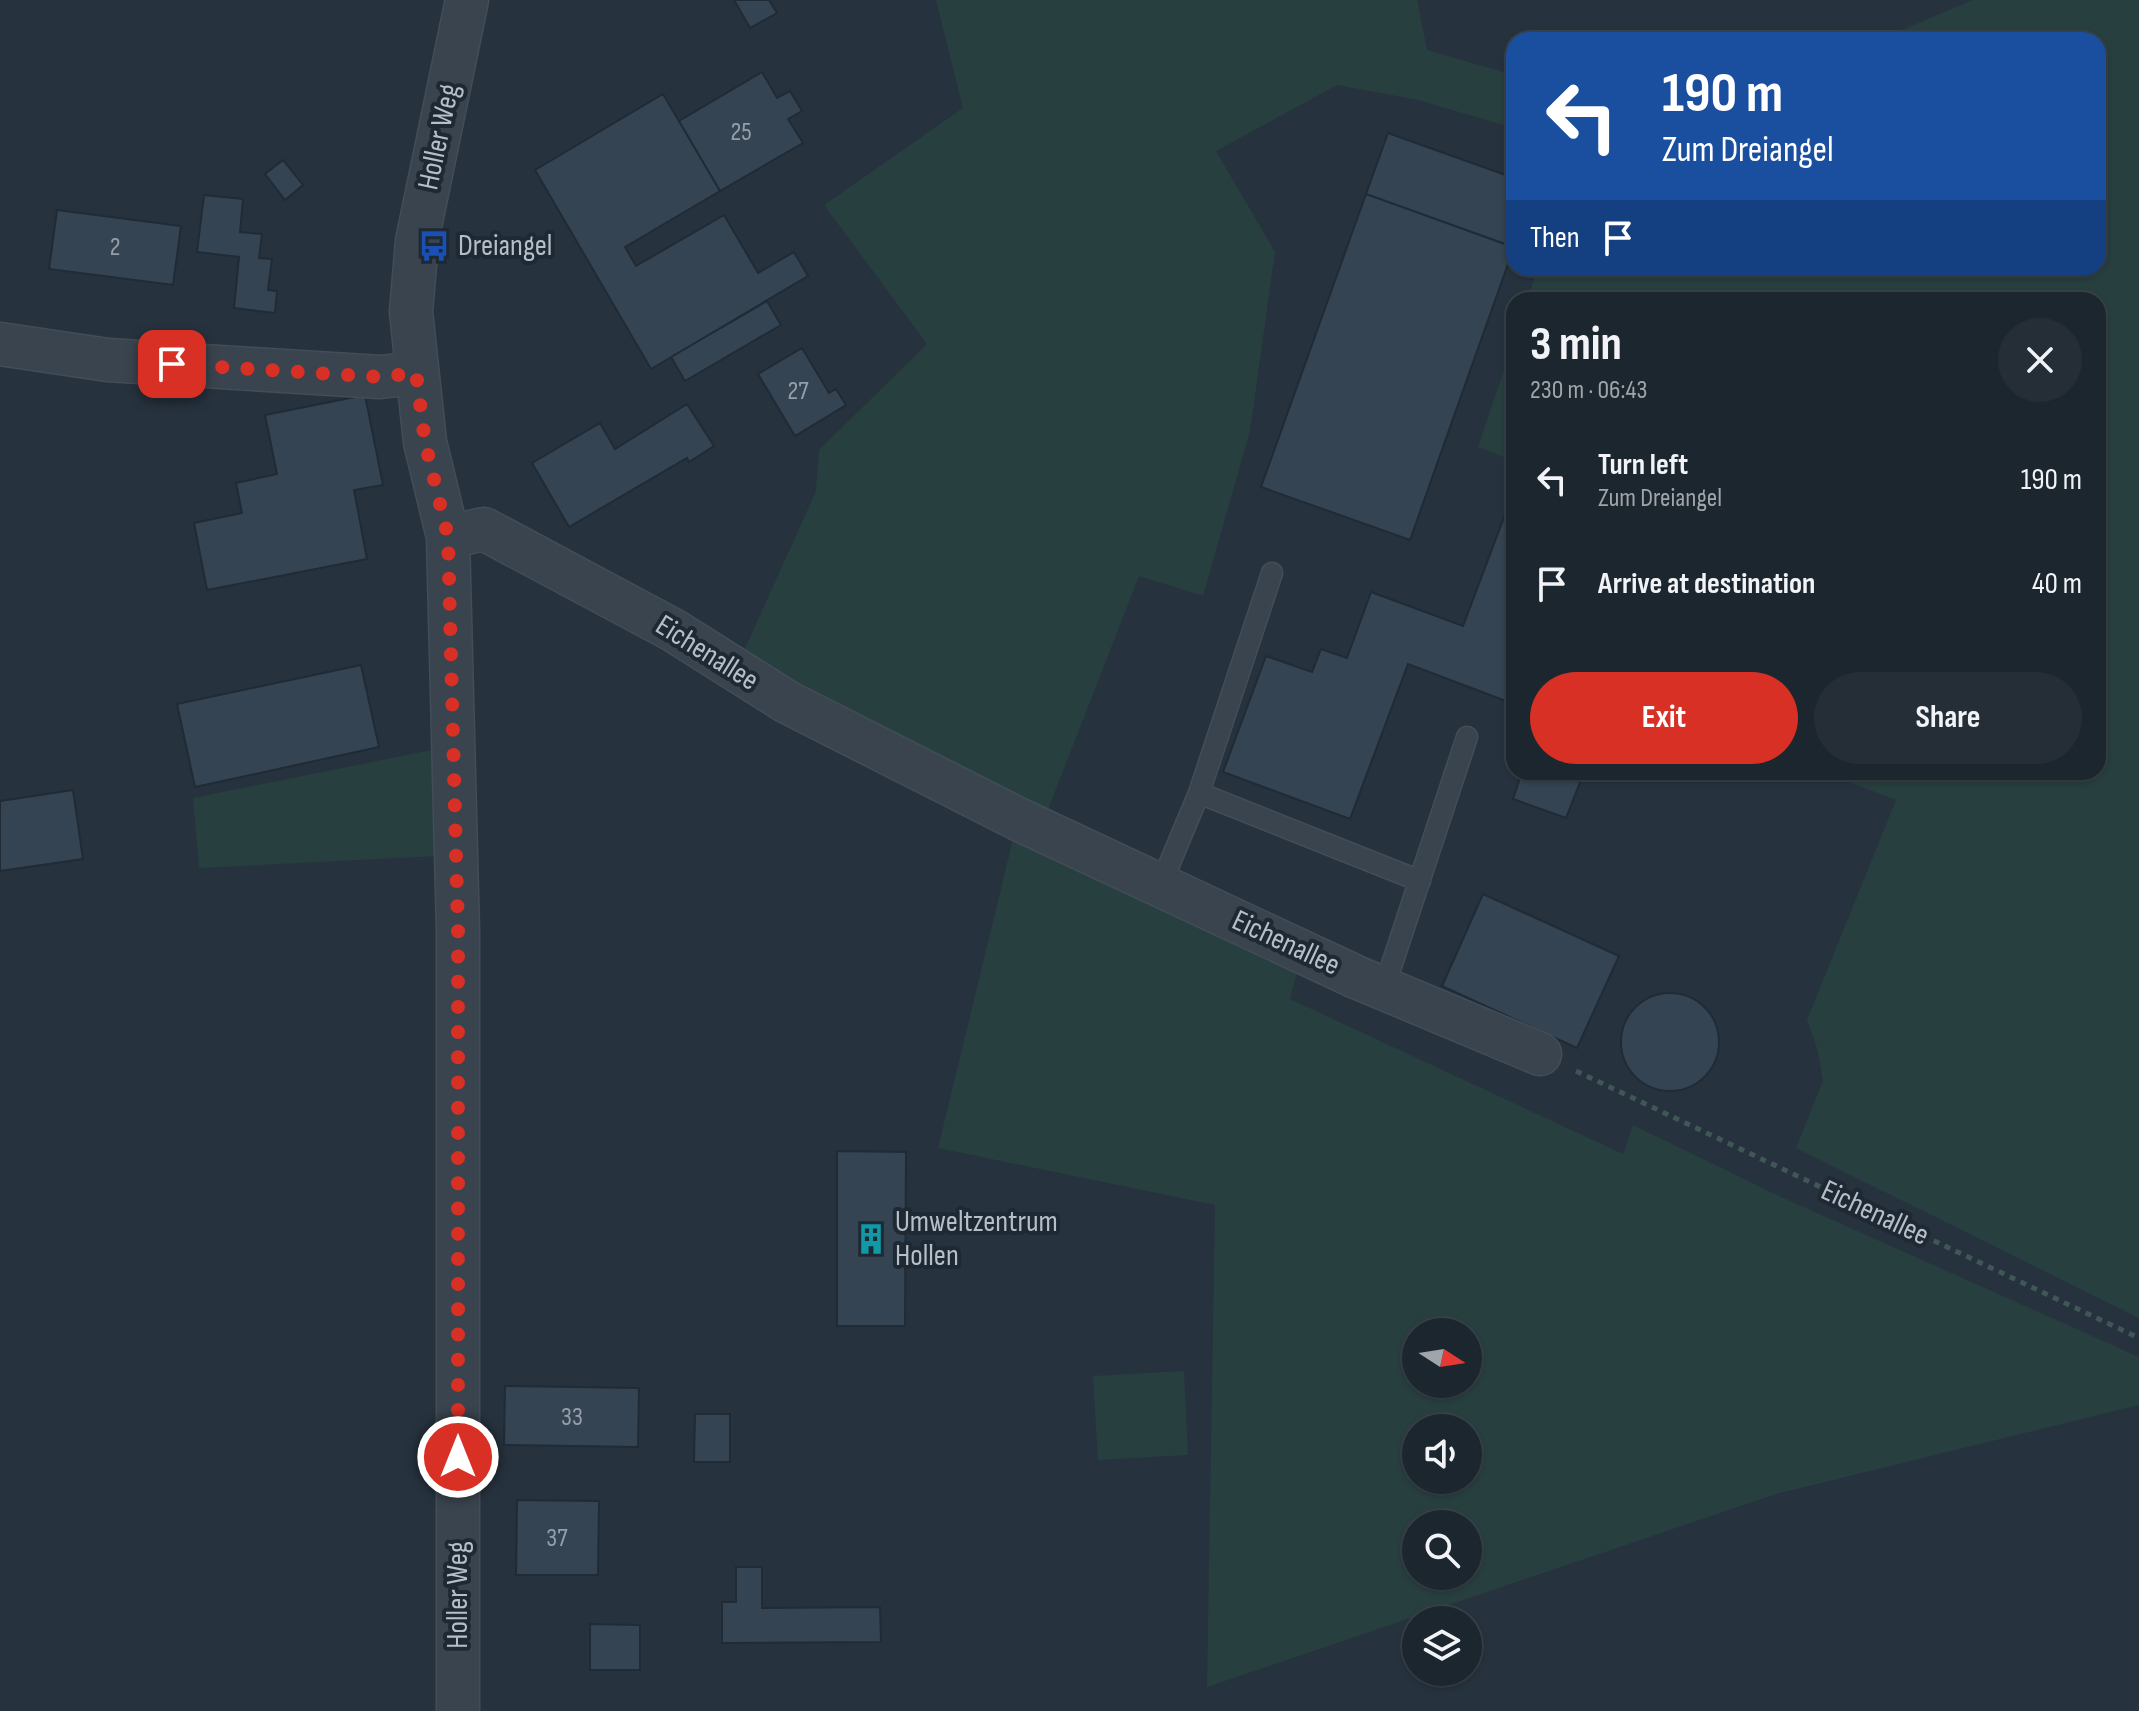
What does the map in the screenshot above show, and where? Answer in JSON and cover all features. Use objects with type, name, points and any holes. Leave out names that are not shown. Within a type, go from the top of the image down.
[{"type":"street","name":"Holler Weg","points":[[458,1711],[458,932],[448,537],[425,442],[411,312],[417,241],[467,0]]},
{"type":"street","points":[[0,344],[108,360],[380,377],[416,373]]},
{"type":"street","name":"Eichenallee","points":[[448,537],[484,529],[673,630],[787,702],[1018,819],[1384,988],[1540,1054]]},
{"type":"lane","points":[[1161,884],[1199,793],[1272,573]]},
{"type":"lane","points":[[1384,988],[1467,737]]},
{"type":"lane","points":[[1199,793],[1420,881]]},
{"type":"path","name":"Eichenallee","points":[[1540,1054],[2139,1338]]},
{"type":"green space","points":[[936,0],[1417,0],[1427,50],[1506,73],[1506,126],[1418,100],[1337,85],[1216,151],[1275,252],[1250,431],[1203,596],[1139,576],[1042,825],[744,651],[816,491],[819,450],[927,344],[824,205],[963,108]]},
{"type":"green space","points":[[1973,0],[2139,0],[2139,1318],[1796,1148],[1823,1081],[1817,1048],[1807,1020],[1896,800],[1844,780],[2106,780],[2106,292],[1530,292],[1535,276],[2106,276],[2106,32],[1897,32]]},
{"type":"green space","points":[[1506,364],[1506,458],[1478,447]]},
{"type":"green space","points":[[437,749],[438,856],[199,868],[193,798]]},
{"type":"green space","points":[[1014,835],[1300,961],[1290,999],[1623,1154],[1633,1125],[1777,1195],[2139,1357],[2139,1405],[1776,1494],[1446,1606],[1402,1606],[1402,1621],[1207,1687],[1215,1205],[938,1148]]},
{"type":"green space","points":[[1184,1371],[1188,1455],[1098,1460],[1093,1376]]},
{"type":"building","points":[[734,0],[769,0],[777,13],[750,28]]},
{"type":"building","points":[[762,72],[777,98],[790,91],[802,111],[788,119],[803,143],[720,191],[679,121]]},
{"type":"building","points":[[663,94],[720,191],[625,247],[636,266],[724,215],[758,273],[794,252],[808,276],[651,369],[535,170]]},
{"type":"building","points":[[1388,133],[1506,175],[1506,244],[1366,194]]},
{"type":"building","points":[[283,160],[303,185],[285,200],[265,174]]},
{"type":"building","points":[[1366,194],[1506,244],[1506,270],[1410,540],[1261,487]]},
{"type":"building","points":[[204,195],[243,199],[240,232],[262,234],[259,258],[272,259],[268,290],[277,291],[275,313],[234,308],[239,257],[197,252]]},
{"type":"building","points":[[57,210],[181,226],[173,285],[49,269]]},
{"type":"building","points":[[767,301],[781,325],[685,381],[671,357]]},
{"type":"building","points":[[802,348],[829,393],[836,389],[846,405],[795,436],[758,374]]},
{"type":"building","points":[[365,395],[383,485],[354,490],[367,559],[207,590],[194,523],[242,513],[236,483],[277,474],[265,415]]},
{"type":"building","points":[[687,404],[714,446],[689,462],[687,458],[569,527],[532,463],[600,423],[615,449]]},
{"type":"building","points":[[1506,512],[1506,701],[1408,664],[1350,819],[1223,772],[1266,656],[1312,672],[1321,649],[1347,658],[1371,592],[1463,626]]},
{"type":"building","points":[[361,665],[379,747],[195,787],[177,704]]},
{"type":"building","points":[[1519,780],[1581,780],[1566,818],[1513,799]]},
{"type":"building","points":[[73,790],[83,859],[0,871],[0,801]]},
{"type":"building","points":[[1483,894],[1619,956],[1577,1048],[1442,986]]},
{"type":"building","points":[[1670,993],[1689,997],[1704,1008],[1715,1023],[1719,1042],[1715,1061],[1704,1076],[1689,1087],[1670,1091],[1651,1087],[1636,1076],[1625,1061],[1621,1042],[1625,1023],[1636,1008],[1651,997]]},
{"type":"building","name":"Umweltzentrum Hollen","points":[[837,1151],[906,1152],[905,1326],[837,1326]]},
{"type":"building","points":[[505,1386],[639,1388],[638,1447],[504,1445]]},
{"type":"building","points":[[695,1414],[730,1414],[730,1462],[694,1462]]},
{"type":"building","points":[[517,1500],[599,1501],[598,1575],[516,1575]]},
{"type":"building","points":[[736,1567],[762,1567],[762,1608],[880,1607],[881,1642],[722,1643],[722,1602],[736,1602]]},
{"type":"building","points":[[590,1624],[640,1625],[640,1670],[590,1670]]},
{"type":"place","name":"Dreiangel","points":[[434,246]]},
{"type":"place","name":"Umweltzentrum Hollen","points":[[871,1239]]},
{"type":"route","points":[[172,364],[380,377],[416,373],[425,442],[448,537],[458,932],[458,1457]]}]
